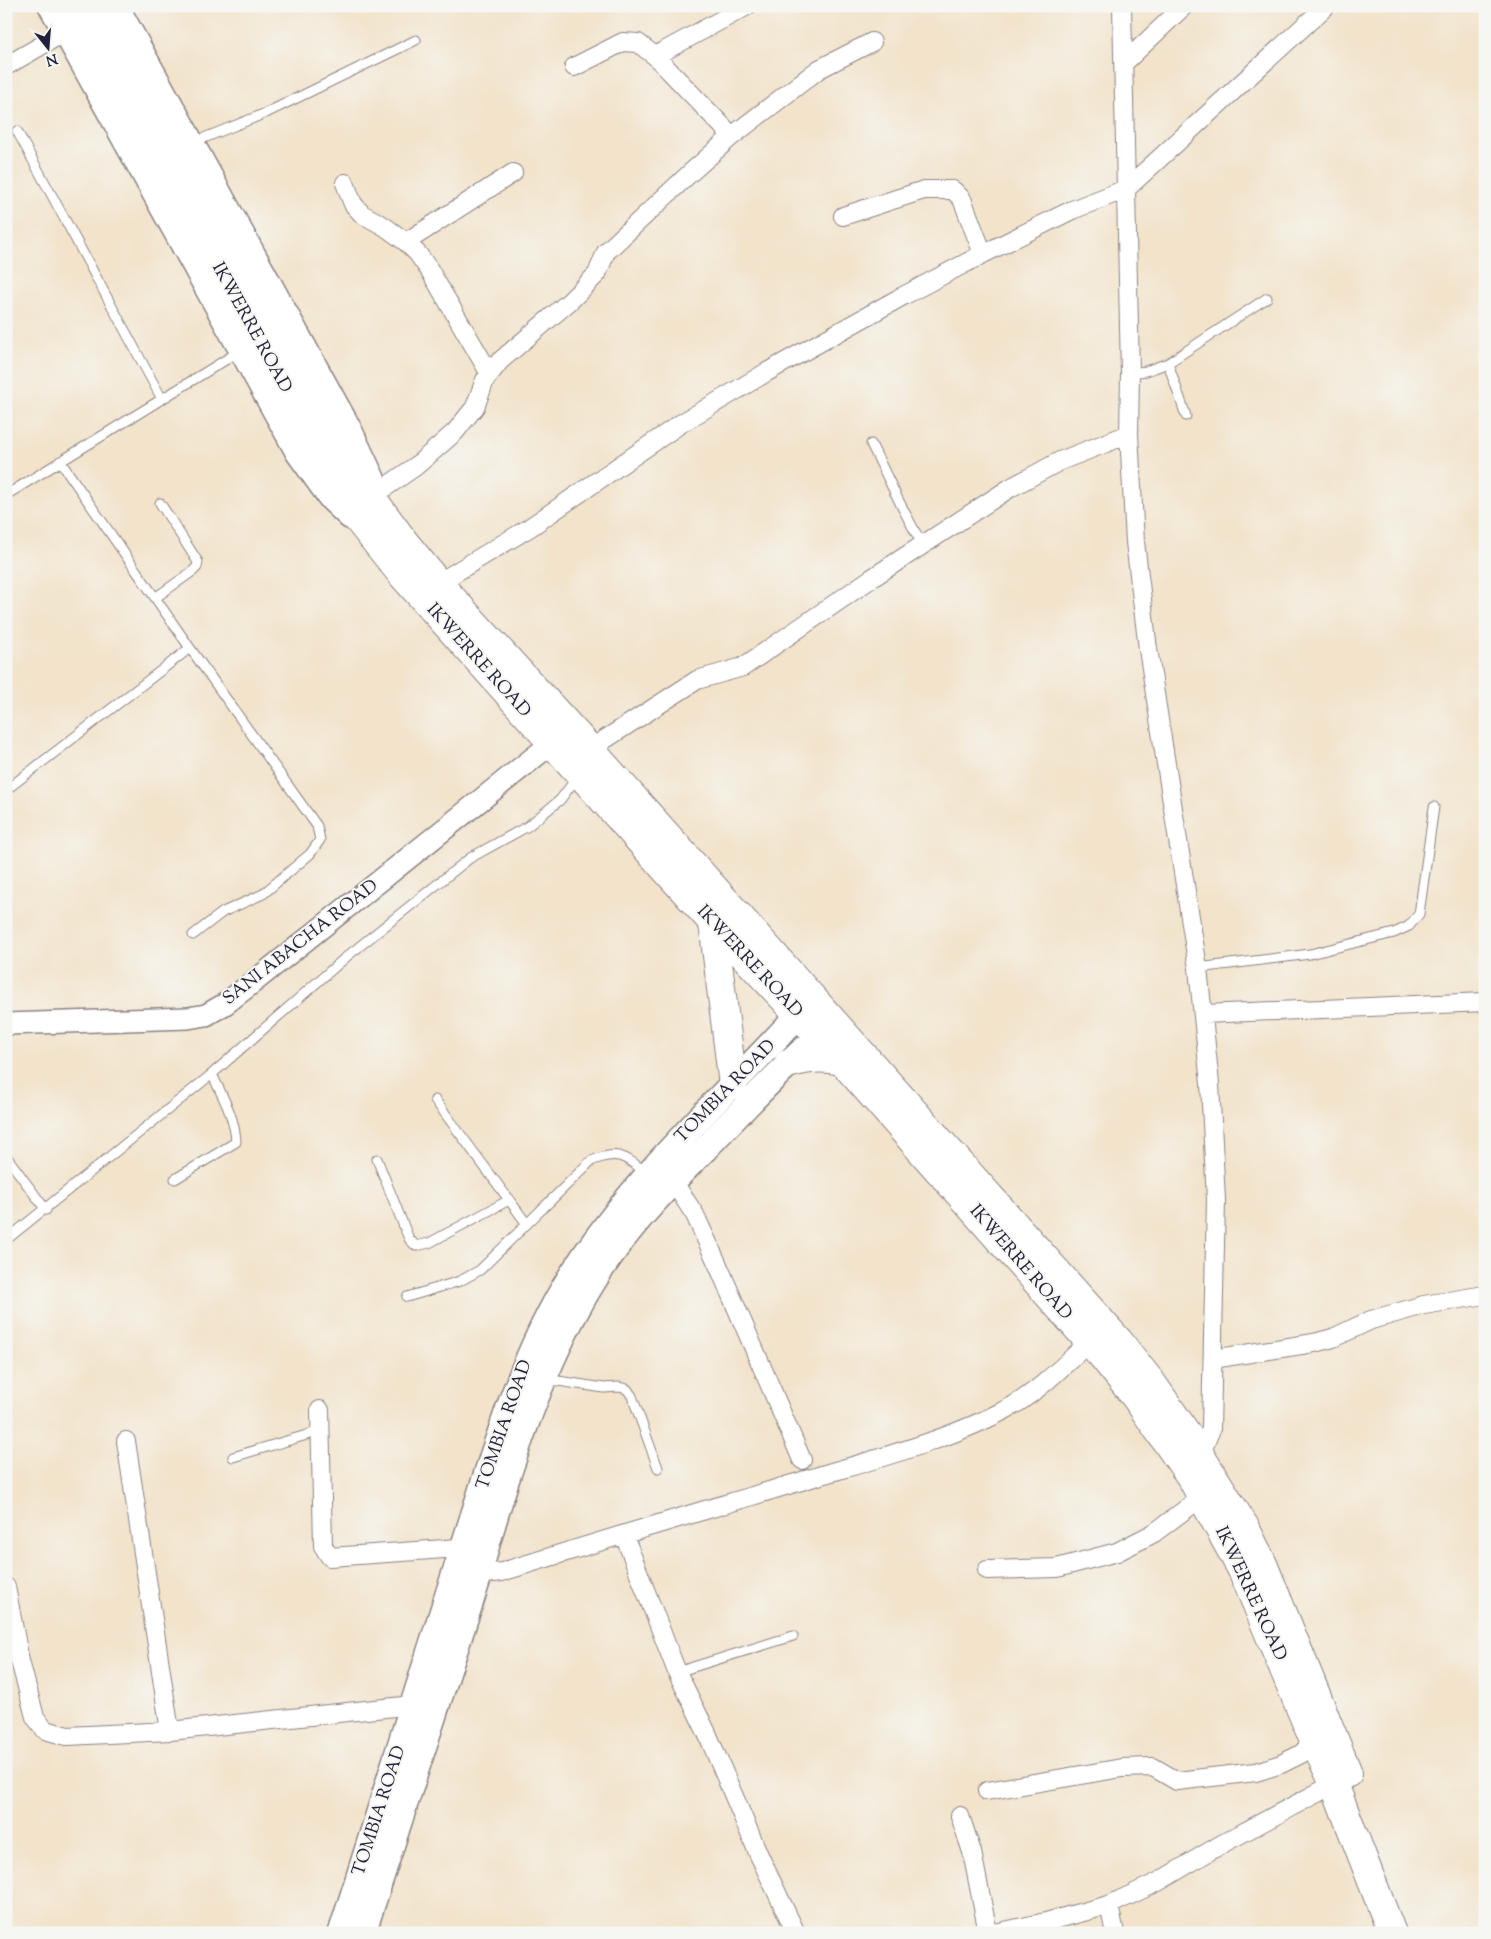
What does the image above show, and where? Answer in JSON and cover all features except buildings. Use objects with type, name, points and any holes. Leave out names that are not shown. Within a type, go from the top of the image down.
[{"type":"main road","name":"IKWERRE ROAD","points":[[74,6],[192,198],[354,469],[403,540],[437,581],[590,749],[827,1030],[1118,1340],[1152,1384],[1192,1461],[1202,1496],[1243,1572],[1334,1784],[1392,1933]]},
{"type":"main road","name":"IKWERRE ROAD","points":[[97,6],[336,485],[358,520],[378,547],[713,923],[807,1007]]},
{"type":"main road","points":[[713,923],[733,1085]]},
{"type":"main road","name":"TOMBIA ROAD","points":[[363,1933],[426,1703],[466,1575],[525,1363],[570,1277],[598,1237],[649,1175],[807,1007]]},
{"type":"main road","name":"IKWERRE ROAD","points":[[827,1030],[842,1061],[1192,1461],[1245,1527],[1263,1564],[1310,1677],[1411,1933]]},
{"type":"main road","name":"TOMBIA ROAD","points":[[474,1547],[544,1379],[581,1303],[610,1256],[638,1219],[673,1181],[788,1064],[827,1030]]},
{"type":"main road","points":[[788,1064],[805,1058],[822,1057],[842,1061]]},
{"type":"main road","name":"TOMBIA ROAD","points":[[341,1933],[426,1703]]},
{"type":"street","points":[[49,6],[296,454],[330,500],[378,547]]},
{"type":"street","points":[[118,6],[351,430],[403,534],[437,581],[529,528],[680,424],[743,386],[903,296],[983,254],[1072,210],[1126,190],[1326,6]]},
{"type":"street","points":[[655,56],[747,6]]},
{"type":"street","points":[[1122,6],[1130,373],[1129,434],[1135,542],[1148,649],[1198,968],[1210,1084],[1216,1200],[1211,1429],[1192,1461]]},
{"type":"street","points":[[1124,63],[1184,6]]},
{"type":"street","points":[[6,66],[64,33]]},
{"type":"street","points":[[574,66],[623,42],[638,43],[655,56],[732,136]]},
{"type":"street","points":[[380,491],[416,466],[455,432],[475,407],[485,380],[500,361],[570,301],[597,274],[606,252],[732,136],[819,69],[872,42]]},
{"type":"street","points":[[406,242],[513,173]]},
{"type":"street","points":[[345,183],[353,204],[362,214],[384,226],[406,242],[418,254],[430,271],[490,374]]},
{"type":"street","points":[[843,216],[924,190],[953,190],[962,199],[983,254]]},
{"type":"street","points":[[590,749],[697,680],[742,667],[1010,488],[1051,466],[1129,434]]},
{"type":"street","name":"SANI ABACHA ROAD","points":[[6,1024],[188,1018],[206,1015],[225,1004],[256,980],[552,744]]},
{"type":"street","points":[[1203,1014],[1485,1002]]},
{"type":"street","points":[[673,1181],[695,1215],[718,1264],[802,1460]]},
{"type":"street","points":[[1214,1359],[1314,1343],[1333,1338],[1371,1320],[1424,1305],[1485,1295]]},
{"type":"street","points":[[466,1575],[502,1572],[856,1465],[983,1421],[1015,1404],[1045,1383],[1089,1342]]},
{"type":"street","points":[[320,1410],[323,1546],[330,1557],[474,1547]]},
{"type":"street","points":[[126,1441],[170,1731]]},
{"type":"street","points":[[987,1570],[1057,1568],[1117,1552],[1154,1533],[1202,1496]]},
{"type":"street","points":[[624,1535],[676,1672],[707,1733],[759,1855],[796,1933]]},
{"type":"street","points":[[6,1587],[20,1662],[34,1717],[45,1730],[67,1736],[170,1731],[426,1703]]},
{"type":"street","points":[[987,1791],[1122,1768],[1152,1767],[1178,1781],[1256,1772],[1281,1764],[1301,1754],[1314,1741]]},
{"type":"street","points":[[995,1933],[1109,1905],[1158,1882],[1220,1845],[1334,1784]]},
{"type":"street","points":[[960,1816],[974,1858],[988,1933]]},
{"type":"street","points":[[1109,1905],[1116,1933]]},
{"type":"lane","points":[[194,142],[266,114],[416,40]]},
{"type":"lane","points":[[17,131],[162,399]]},
{"type":"lane","points":[[1130,373],[1146,371],[1168,363],[1267,298]]},
{"type":"lane","points":[[6,495],[240,351]]},
{"type":"lane","points":[[1168,363],[1186,416]]},
{"type":"lane","points":[[870,444],[896,492],[908,521],[923,545]]},
{"type":"lane","points":[[60,461],[317,826],[320,840],[310,854],[263,894],[223,912],[193,934]]},
{"type":"lane","points":[[155,598],[193,571],[197,567],[198,562],[160,503]]},
{"type":"lane","points":[[6,790],[190,648]]},
{"type":"lane","points":[[6,1240],[46,1210],[212,1074],[345,958],[470,858],[528,826],[560,800],[580,774]]},
{"type":"lane","points":[[1198,968],[1310,954],[1394,933],[1409,926],[1419,914],[1434,807]]},
{"type":"lane","points":[[175,1179],[236,1142],[236,1130],[212,1074]]},
{"type":"lane","points":[[435,1100],[527,1224]]},
{"type":"lane","points":[[407,1298],[472,1276],[591,1161],[607,1154],[625,1157],[649,1175]]},
{"type":"lane","points":[[6,1156],[46,1210]]},
{"type":"lane","points":[[377,1159],[409,1239],[416,1246],[429,1243],[509,1200]]},
{"type":"lane","points":[[544,1379],[604,1388],[618,1387],[627,1390],[632,1396],[658,1468]]},
{"type":"lane","points":[[233,1457],[320,1431]]},
{"type":"lane","points":[[676,1672],[794,1636]]}]
